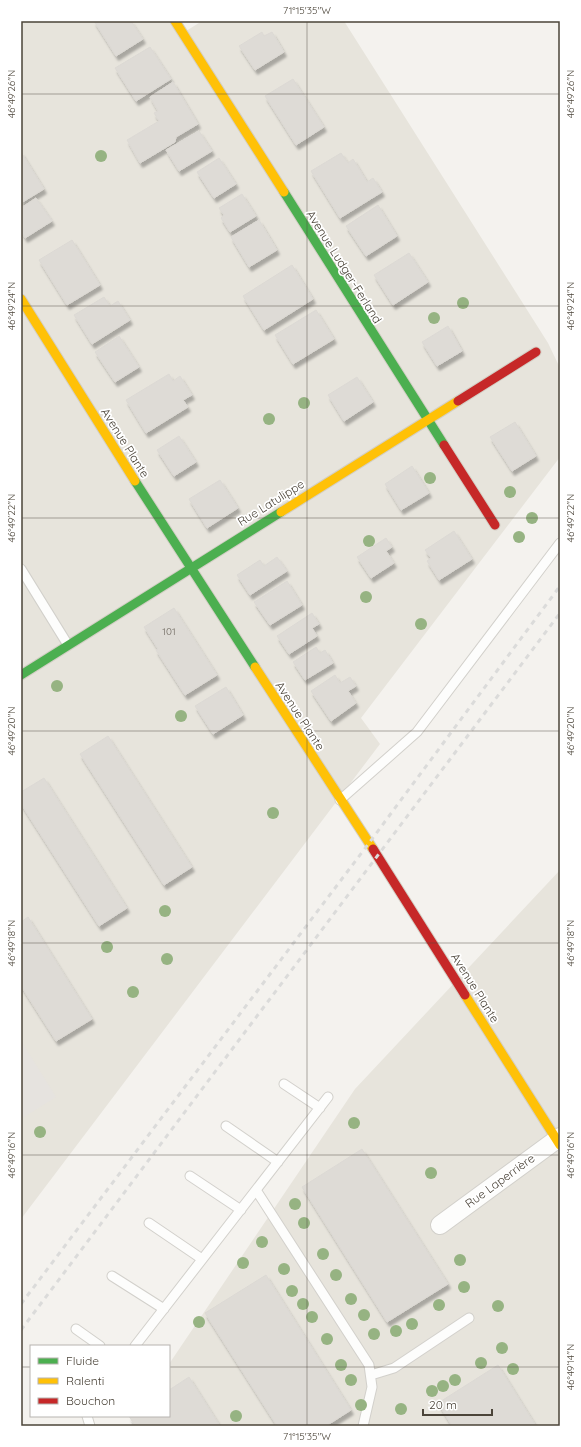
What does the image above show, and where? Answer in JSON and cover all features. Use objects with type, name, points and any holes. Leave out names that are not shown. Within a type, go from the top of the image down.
[{"type":"street","name":"Avenue Ludger-Ferland","points":[[175,21],[495,525]]},
{"type":"street","name":"Avenue Plante","points":[[21,299],[190,568],[369,843],[559,1140]]},
{"type":"street","name":"Rue Latulippe","points":[[21,675],[536,352]]},
{"type":"street","name":"Rue Laperrière","points":[[440,1224],[559,1140]]},
{"type":"lane","points":[[340,800],[417,732],[560,542]]},
{"type":"lane","points":[[21,569],[68,645]]},
{"type":"lane","points":[[284,1084],[320,1108]]},
{"type":"lane","points":[[136,1345],[328,1097]]},
{"type":"lane","points":[[226,1126],[278,1162]]},
{"type":"lane","points":[[190,1176],[240,1210]]},
{"type":"lane","points":[[256,1190],[370,1365],[372,1387],[363,1426]]},
{"type":"lane","points":[[149,1223],[202,1259]]},
{"type":"lane","points":[[112,1276],[164,1309]]},
{"type":"lane","points":[[371,1375],[394,1368],[469,1318]]},
{"type":"lane","points":[[76,1329],[99,1345]]},
{"type":"shaded area","points":[[21,21],[175,21],[183,33],[202,21],[344,21],[548,343],[560,368],[560,457],[361,718],[380,744],[21,1219]]},
{"type":"shaded area","points":[[560,870],[560,1426],[195,1426],[170,1389],[170,1363],[355,1089]]},
{"type":"shaded area","points":[[21,1041],[56,1097],[21,1119]]},
{"type":"building","points":[[94,21],[131,21],[143,39],[116,56]]},
{"type":"building","points":[[262,32],[264,36],[272,32],[284,52],[255,70],[239,46]]},
{"type":"building","points":[[150,47],[171,79],[136,101],[115,68]]},
{"type":"building","points":[[293,79],[324,127],[296,145],[265,96]]},
{"type":"building","points":[[173,82],[198,124],[176,137],[175,142],[140,163],[127,140],[159,121],[154,113],[158,111],[150,97]]},
{"type":"building","points":[[199,131],[212,151],[179,171],[166,150]]},
{"type":"building","points":[[21,152],[44,189],[21,203]]},
{"type":"building","points":[[341,153],[348,163],[353,159],[367,182],[373,178],[382,192],[340,218],[311,171]]},
{"type":"building","points":[[219,158],[236,184],[214,198],[197,172]]},
{"type":"building","points":[[242,194],[256,216],[230,232],[221,218],[224,215],[219,208]]},
{"type":"building","points":[[36,198],[52,221],[25,238],[21,231],[21,208]]},
{"type":"building","points":[[378,205],[397,236],[366,256],[346,226]]},
{"type":"building","points":[[259,220],[277,250],[249,267],[231,237]]},
{"type":"building","points":[[72,240],[100,285],[67,305],[39,260]]},
{"type":"building","points":[[409,253],[428,282],[393,305],[374,275]]},
{"type":"building","points":[[292,265],[313,299],[264,330],[243,296]]},
{"type":"building","points":[[104,297],[110,306],[118,301],[130,320],[92,344],[74,315]]},
{"type":"building","points":[[316,310],[334,339],[293,364],[275,335]]},
{"type":"building","points":[[448,326],[462,351],[437,366],[422,342]]},
{"type":"building","points":[[119,336],[139,367],[115,382],[95,352]]},
{"type":"building","points":[[169,374],[173,381],[180,376],[192,395],[183,400],[188,407],[146,433],[126,400]]},
{"type":"building","points":[[357,377],[373,402],[344,421],[328,395]]},
{"type":"building","points":[[515,422],[536,456],[512,471],[490,437]]},
{"type":"building","points":[[179,436],[196,462],[174,476],[157,450]]},
{"type":"building","points":[[412,466],[429,493],[401,510],[385,484]]},
{"type":"building","points":[[220,480],[238,508],[207,528],[189,499]]},
{"type":"building","points":[[454,531],[472,559],[439,580],[427,561],[431,558],[425,550]]},
{"type":"building","points":[[386,538],[392,547],[386,551],[394,563],[371,578],[357,557]]},
{"type":"building","points":[[277,557],[287,571],[250,595],[237,575],[260,560],[264,566]]},
{"type":"building","points":[[287,581],[302,605],[270,625],[254,602]]},
{"type":"building","points":[[174,608],[217,675],[185,695],[156,650],[158,649],[144,627]]},
{"type":"building","points":[[312,613],[319,624],[312,628],[317,636],[289,654],[277,636]]},
{"type":"building","points":[[316,647],[320,653],[325,650],[333,663],[305,680],[293,662]]},
{"type":"building","points":[[335,675],[340,683],[350,677],[356,686],[348,691],[356,703],[331,721],[311,691]]},
{"type":"building","points":[[226,687],[243,715],[213,734],[195,706]]},
{"type":"building","points":[[108,736],[192,867],[164,885],[80,754]]},
{"type":"building","points":[[44,778],[127,908],[99,926],[21,804],[21,792]]},
{"type":"building","points":[[28,917],[92,1019],[56,1041],[21,986],[21,922]]},
{"type":"building","points":[[362,1149],[448,1284],[387,1322],[302,1187]]},
{"type":"building","points":[[266,1275],[351,1410],[326,1426],[277,1426],[205,1313]]},
{"type":"building","points":[[498,1365],[536,1426],[452,1426],[438,1403]]},
{"type":"building","points":[[189,1377],[220,1426],[135,1426],[130,1417],[170,1417],[170,1389]]},
{"type":"railway","points":[[21,1304],[369,843],[560,586]]},
{"type":"railway","points":[[21,1330],[560,613]]},
{"type":"traffic: fast","points":[[284,192],[444,445]]},
{"type":"traffic: fast","points":[[135,481],[255,667]]},
{"type":"traffic: fast","points":[[21,675],[281,512]]},
{"type":"traffic: slow","points":[[175,21],[284,192]]},
{"type":"traffic: slow","points":[[21,299],[135,481]]},
{"type":"traffic: slow","points":[[281,512],[458,401]]},
{"type":"traffic: slow","points":[[255,667],[373,849]]},
{"type":"traffic: slow","points":[[465,995],[560,1145]]},
{"type":"traffic: jam","points":[[458,401],[536,352]]},
{"type":"traffic: jam","points":[[444,445],[495,525]]},
{"type":"traffic: jam","points":[[373,849],[465,995]]}]
